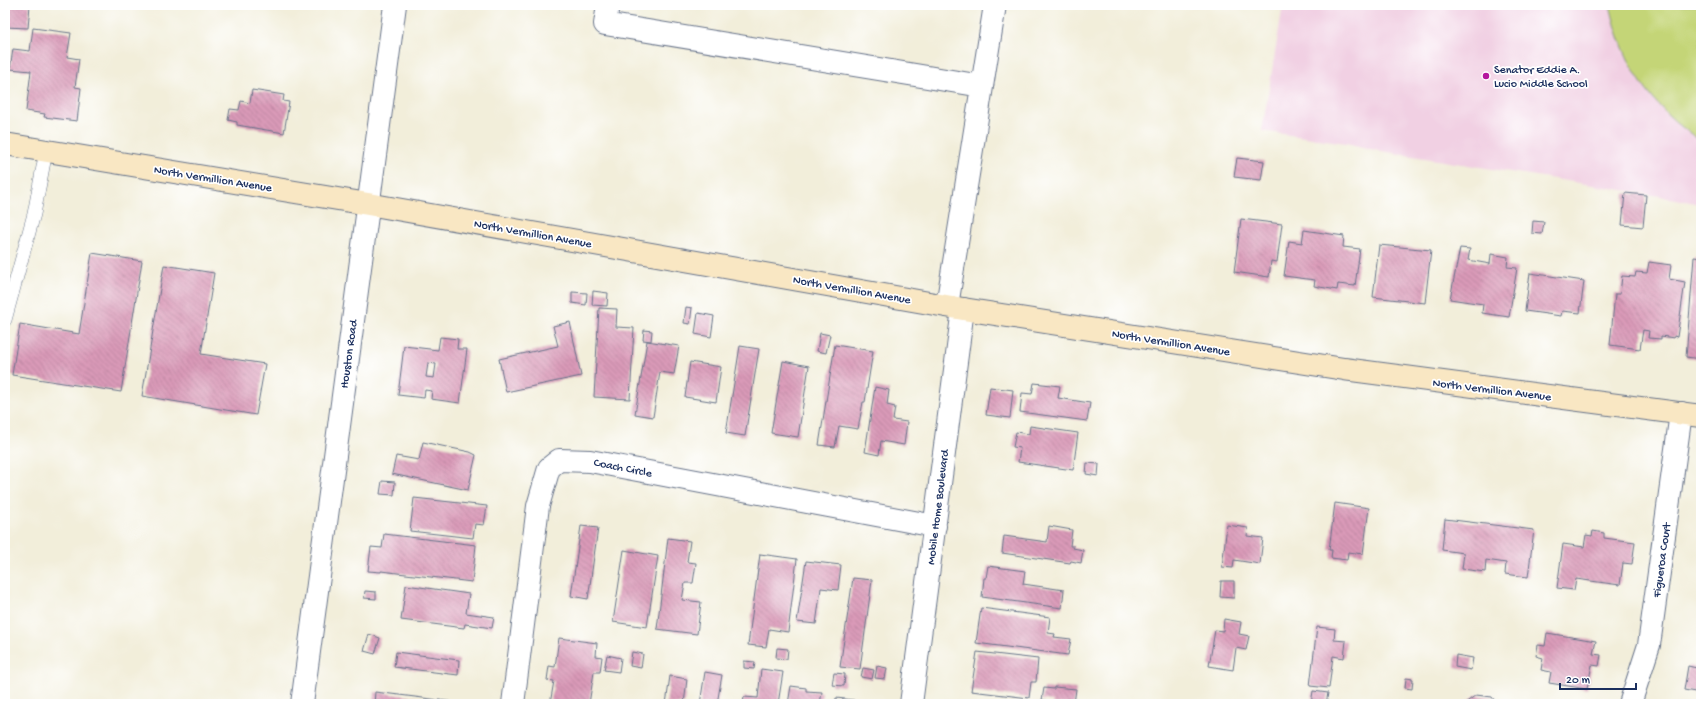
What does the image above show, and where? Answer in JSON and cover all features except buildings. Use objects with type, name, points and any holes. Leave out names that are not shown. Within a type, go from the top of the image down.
[{"type":"street","name":"Houston Road","points":[[302,704],[395,5]]},
{"type":"street","points":[[608,5],[605,24],[982,86]]},
{"type":"street","name":"Mobile Home Boulevard","points":[[911,704],[935,526],[955,308],[982,86],[995,5]]},
{"type":"street","name":"North Vermillion Avenue","points":[[5,144],[368,204],[955,308],[1344,369],[1691,415]]},
{"type":"street","name":"Figueroa Court","points":[[1630,704],[1649,645],[1691,415]]},
{"type":"street","name":"Coach Circle","points":[[513,704],[538,506],[549,468],[559,460],[590,461],[935,526]]},
{"type":"lane","points":[[5,320],[34,214],[46,151]]},
{"type":"shaded area","name":"Senator Eddie A. Lucio Middle School","points":[[1283,5],[1701,5],[1701,204],[1375,150],[1346,143],[1262,131]]},
{"type":"green space","points":[[1610,5],[1701,5],[1701,141],[1667,114],[1641,83],[1631,66],[1623,47]]},
{"type":"place","name":"Senator Eddie A. Lucio Middle School","points":[[1486,76]]}]
